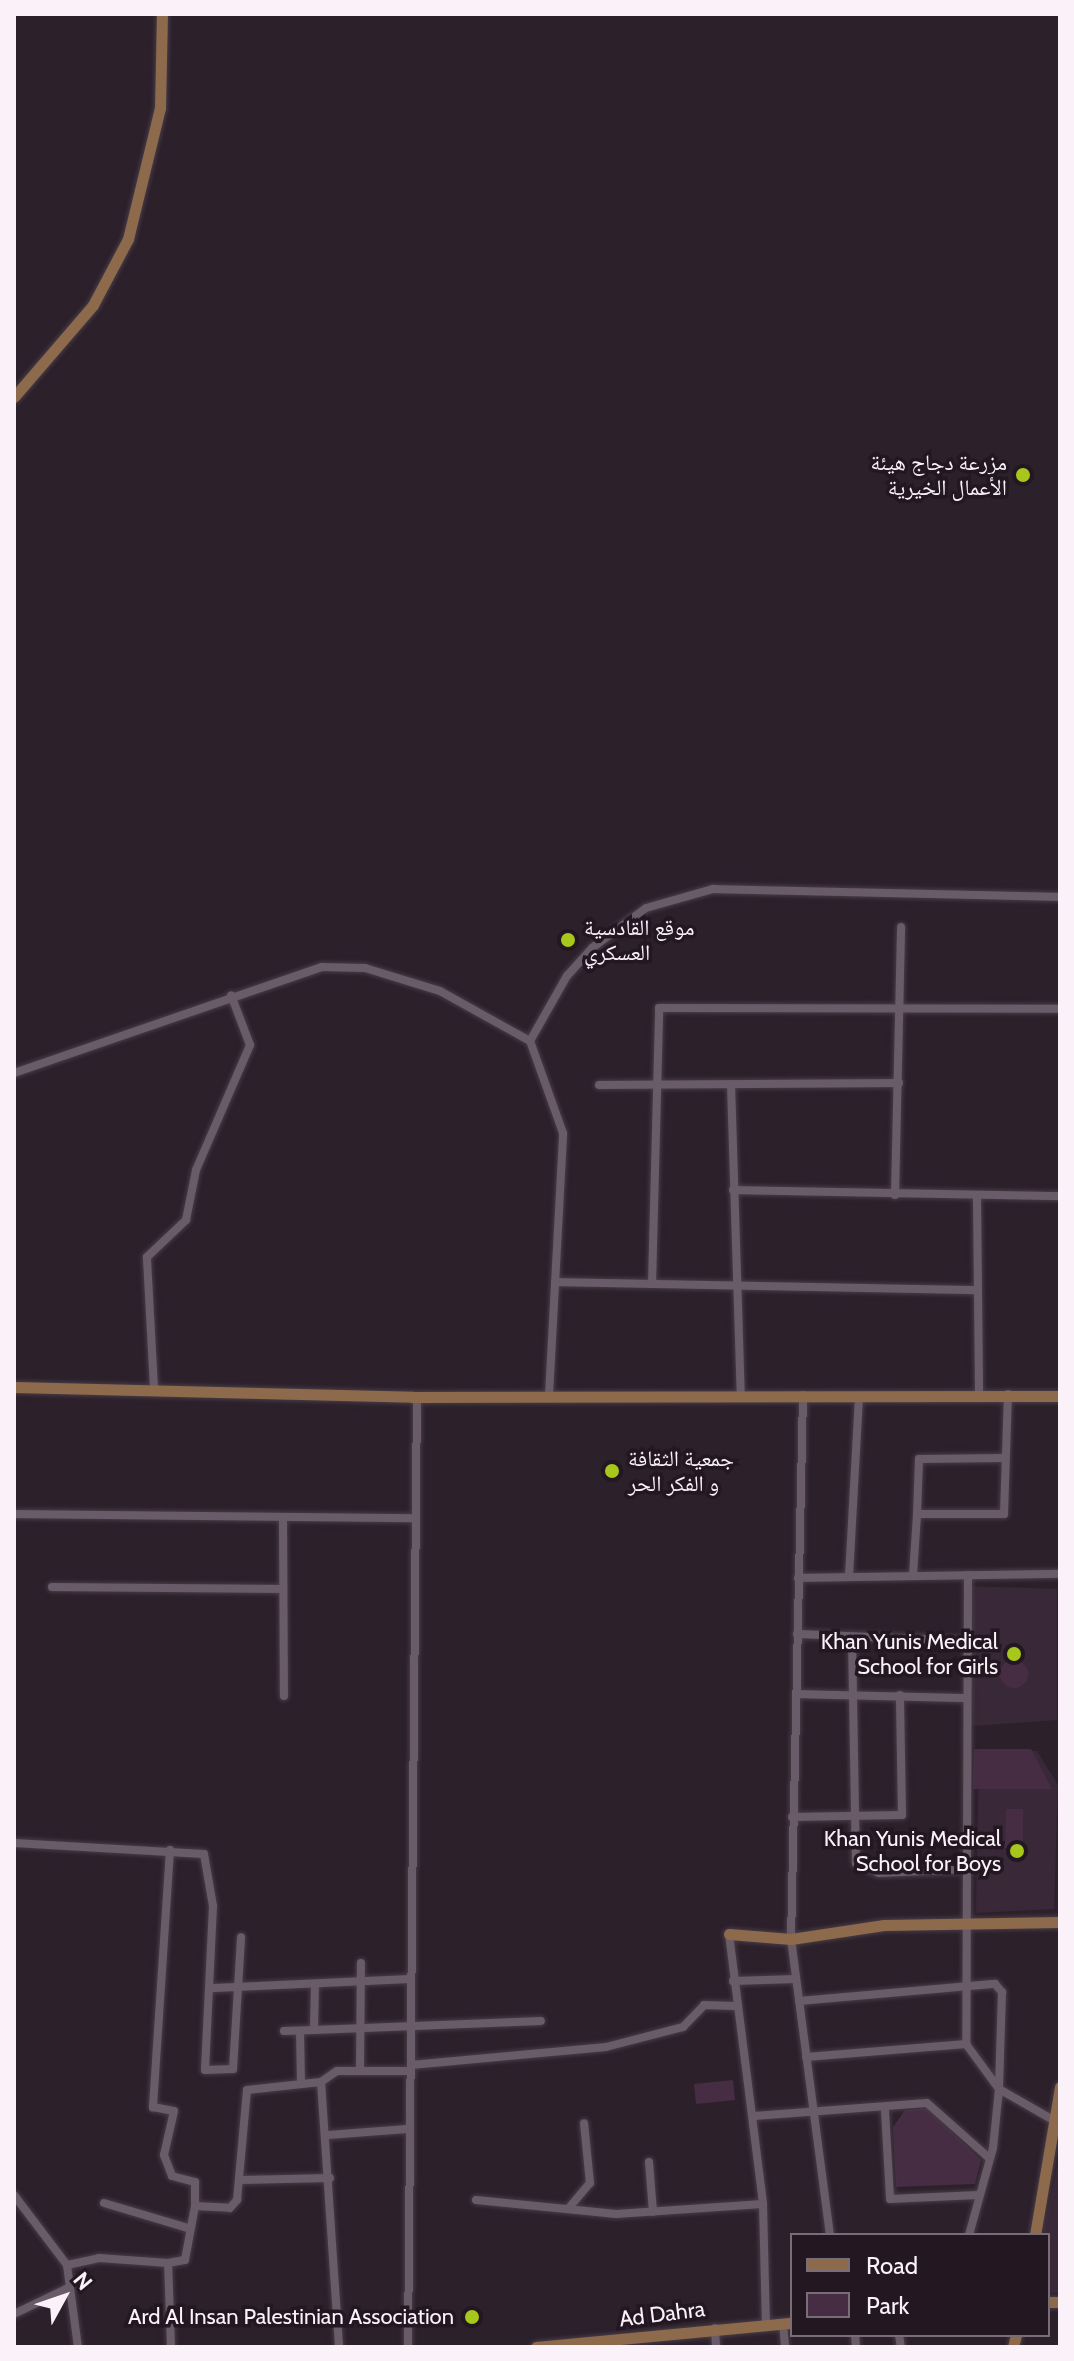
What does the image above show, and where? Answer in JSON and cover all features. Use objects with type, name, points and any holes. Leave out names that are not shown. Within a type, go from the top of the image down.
[{"type":"street","points":[[14,397],[93,305],[128,239],[160,108],[162,14]]},
{"type":"street","points":[[530,1041],[567,976],[592,948],[633,914],[677,897],[733,888],[905,898],[1060,897]]},
{"type":"street","points":[[895,1195],[901,927]]},
{"type":"street","points":[[14,1073],[231,995],[322,967],[365,968],[440,991],[530,1041],[563,1133],[549,1395]]},
{"type":"street","points":[[154,1388],[147,1257],[186,1220],[196,1170],[250,1045],[231,995]]},
{"type":"street","points":[[652,1284],[659,1008],[1060,1009]]},
{"type":"street","points":[[599,1085],[899,1083]]},
{"type":"street","points":[[731,1084],[733,1286],[741,1395]]},
{"type":"street","points":[[733,1190],[1060,1196]]},
{"type":"street","points":[[977,1197],[979,1394]]},
{"type":"street","points":[[555,1282],[978,1290]]},
{"type":"street","points":[[14,1387],[154,1388],[417,1397],[1060,1396]]},
{"type":"street","points":[[917,1514],[1004,1514],[1008,1394]]},
{"type":"street","points":[[803,1395],[791,1939],[830,2233]]},
{"type":"street","points":[[408,2347],[408,2068],[418,1829],[417,1397]]},
{"type":"street","points":[[849,1576],[859,1397]]},
{"type":"street","points":[[913,1575],[919,1459],[1004,1458]]},
{"type":"street","points":[[14,1514],[412,1518]]},
{"type":"street","points":[[283,1517],[284,1696]]},
{"type":"street","points":[[798,1578],[1060,1574]]},
{"type":"street","points":[[968,1575],[970,1869],[964,1985],[966,2044],[999,2089],[1058,2124]]},
{"type":"street","points":[[52,1587],[283,1589]]},
{"type":"street","points":[[797,1634],[852,1639],[967,1641]]},
{"type":"street","points":[[852,1639],[856,1863],[864,1872],[970,1869]]},
{"type":"street","points":[[798,1694],[967,1698]]},
{"type":"street","points":[[792,1817],[853,1813],[902,1815],[900,1695]]},
{"type":"street","points":[[14,1843],[204,1854],[206,1893],[213,1895],[213,1988],[205,2006],[205,2070],[233,2069],[241,1937]]},
{"type":"street","points":[[67,2265],[99,2258],[168,2263],[185,2260],[188,2228],[195,2206],[195,2182],[172,2176],[164,2155],[174,2111],[153,2107],[170,1850]]},
{"type":"street","points":[[766,2324],[763,2204],[754,2116],[735,2006],[729,1934],[791,1939],[968,1920],[1060,1922]]},
{"type":"street","points":[[360,2071],[361,1963]]},
{"type":"street","points":[[213,1988],[411,1979]]},
{"type":"street","points":[[733,1981],[796,1979]]},
{"type":"street","points":[[314,2030],[315,1984]]},
{"type":"street","points":[[799,2001],[964,1985],[995,1984],[1002,1992],[999,2089],[989,2158],[969,2233]]},
{"type":"street","points":[[195,2206],[230,2208],[241,2180],[247,2090],[321,2082],[337,2071],[408,2068],[606,2047],[683,2027],[704,2005],[735,2006]]},
{"type":"street","points":[[284,2031],[411,2030],[541,2021]]},
{"type":"street","points":[[300,2031],[301,2084]]},
{"type":"street","points":[[806,2057],[966,2044]]},
{"type":"street","points":[[321,2082],[328,2135],[339,2347]]},
{"type":"street","points":[[1035,2233],[1058,2124],[1060,2087]]},
{"type":"street","points":[[754,2116],[813,2109],[885,2111],[934,2106],[989,2158]]},
{"type":"street","points":[[885,2111],[890,2199],[978,2195]]},
{"type":"street","points":[[568,2209],[590,2183],[584,2123]]},
{"type":"street","points":[[328,2135],[407,2129]]},
{"type":"street","points":[[649,2162],[653,2212]]},
{"type":"street","points":[[241,2180],[330,2178]]},
{"type":"street","points":[[14,2195],[67,2265],[78,2347]]},
{"type":"street","points":[[476,2200],[568,2209],[653,2212],[763,2204]]},
{"type":"street","points":[[104,2203],[188,2228]]},
{"type":"street","points":[[168,2263],[171,2347]]},
{"type":"street","points":[[14,2314],[70,2287]]},
{"type":"street","points":[[785,2347],[787,2323]]},
{"type":"street","name":"Ad Dahra","points":[[536,2347],[644,2342],[715,2328],[787,2323]]},
{"type":"street","points":[[715,2328],[716,2347]]},
{"type":"shaded area","name":"Khan Yunis Medical School for Girls","points":[[969,1586],[1057,1589],[1057,1720],[973,1726]]},
{"type":"shaded area","name":"Khan Yunis Medical School for Boys","points":[[979,1751],[1037,1751],[1058,1785],[1054,1909],[976,1913]]},
{"type":"shaded area","points":[[1060,2153],[1060,2293],[1050,2293],[1050,2233],[1043,2233]]},
{"type":"green space","points":[[1014,1660],[1024,1664],[1028,1674],[1024,1684],[1014,1688],[1004,1684],[1000,1674],[1004,1664]]},
{"type":"green space","points":[[974,1749],[1031,1749],[1052,1789],[973,1789]]},
{"type":"green space","points":[[1006,1809],[1023,1809],[1023,1848],[1005,1848]]},
{"type":"green space","points":[[733,2080],[735,2100],[696,2104],[694,2084]]},
{"type":"green space","points":[[928,2108],[981,2160],[975,2184],[896,2187],[893,2127],[905,2110]]},
{"type":"place","name":"مزرعة دجاج هيئة الأعمال الخيرية","points":[[1023,475]]},
{"type":"place","name":"موقع القادسية العسكري","points":[[568,940]]},
{"type":"place","name":"جمعية الثقافة و الفكر الحر","points":[[612,1471]]},
{"type":"place","name":"Khan Yunis Medical School for Girls","points":[[1014,1654]]},
{"type":"place","name":"Khan Yunis Medical School for Boys","points":[[1017,1851]]},
{"type":"place","name":"Ard Al Insan Palestinian Association","points":[[472,2317]]}]
